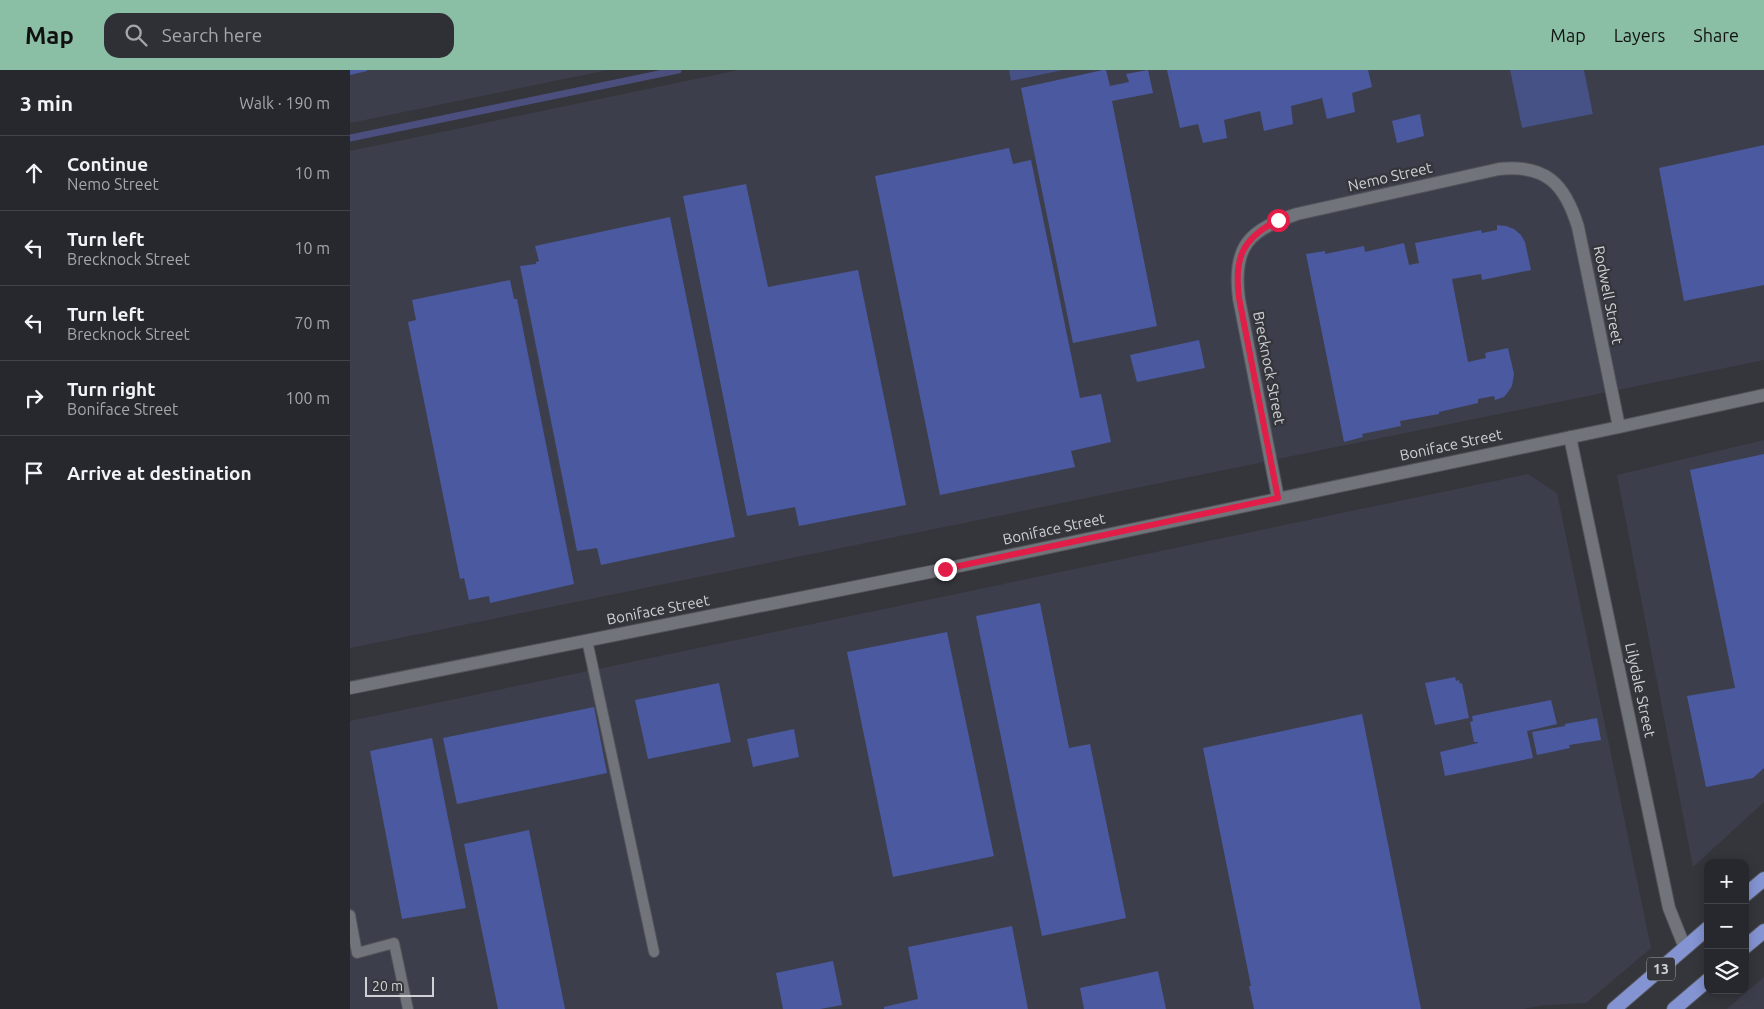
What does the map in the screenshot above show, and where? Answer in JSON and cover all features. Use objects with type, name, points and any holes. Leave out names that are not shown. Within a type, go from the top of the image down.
[{"type":"highway","points":[[1749,892],[1764,879]]},
{"type":"highway","name":"13","points":[[1614,1009],[1704,931]]},
{"type":"highway","points":[[1749,944],[1764,931]]},
{"type":"highway","name":"13","points":[[1674,1009],[1704,983]]},
{"type":"street","name":"Nemo Street","points":[[1246,244],[1266,226],[1298,214],[1498,169],[1526,170],[1542,173],[1549,177]]},
{"type":"street","name":"Rodwell Street","points":[[1549,177],[1559,185],[1566,196],[1578,227],[1618,427]]},
{"type":"street","name":"Brecknock Street","points":[[1246,244],[1240,256],[1237,269],[1239,298],[1278,498]]},
{"type":"street","name":"Boniface Street","points":[[350,688],[945,569],[1764,395]]},
{"type":"street","name":"Lilydale Street","points":[[1570,437],[1669,908],[1685,948]]},
{"type":"lane","points":[[587,640],[654,952]]},
{"type":"lane","points":[[350,915],[357,953],[394,943],[408,1009]]},
{"type":"shaded area","points":[[350,70],[608,70],[350,123]]},
{"type":"shaded area","points":[[739,70],[1009,70],[1011,81],[1063,70],[1510,70],[1522,128],[1593,114],[1584,70],[1764,70],[1764,360],[350,648],[350,151]]},
{"type":"shaded area","points":[[1009,70],[1063,70],[1011,81]]},
{"type":"shaded area","points":[[1510,70],[1584,70],[1593,114],[1522,128]]},
{"type":"shaded area","points":[[1764,440],[1764,802],[1693,867],[1617,475]]},
{"type":"shaded area","points":[[1528,474],[1557,493],[1651,948],[1586,1003],[1545,1005],[1523,1009],[350,1009],[350,721]]},
{"type":"shaded area","points":[[1764,977],[1764,1009],[1727,1009],[1744,994],[1749,994],[1749,990]]},
{"type":"building","points":[[350,70],[367,70],[367,71],[350,75]]},
{"type":"building","points":[[1106,70],[1110,86],[1129,82],[1126,74],[1148,70],[1153,93],[1112,101],[1157,326],[1073,343],[1021,88]]},
{"type":"building","points":[[1167,70],[1368,70],[1372,87],[1352,93],[1355,112],[1327,119],[1322,98],[1291,106],[1293,124],[1264,131],[1260,111],[1224,120],[1227,138],[1203,143],[1198,124],[1180,128]]},
{"type":"building","points":[[1420,114],[1424,136],[1397,143],[1392,121]]},
{"type":"building","points":[[1764,145],[1764,285],[1684,301],[1659,168]]},
{"type":"building","points":[[1009,148],[1013,164],[1031,160],[1080,398],[1101,394],[1111,442],[1071,451],[1075,467],[940,495],[875,176]]},
{"type":"building","points":[[746,184],[768,287],[858,270],[906,505],[799,526],[795,507],[747,516],[683,196]]},
{"type":"building","points":[[670,217],[735,537],[601,565],[597,548],[577,551],[520,266],[536,264],[539,261],[535,246]]},
{"type":"building","points":[[1497,225],[1514,229],[1521,235],[1525,242],[1531,270],[1482,280],[1481,274],[1452,279],[1468,362],[1486,358],[1485,353],[1508,348],[1514,374],[1512,386],[1508,392],[1504,397],[1495,400],[1494,396],[1478,399],[1478,403],[1439,412],[1439,414],[1400,421],[1401,426],[1362,434],[1363,437],[1344,442],[1306,254],[1325,251],[1325,254],[1364,246],[1365,252],[1404,243],[1409,265],[1419,263],[1415,243],[1481,230],[1482,233],[1497,230]]},
{"type":"building","points":[[510,280],[514,299],[517,299],[574,584],[490,603],[489,596],[469,600],[464,578],[460,579],[408,322],[416,320],[412,300]]},
{"type":"building","points":[[1199,340],[1205,368],[1137,382],[1130,355]]},
{"type":"building","points":[[1764,454],[1764,768],[1753,778],[1706,787],[1687,696],[1735,688],[1690,470]]},
{"type":"building","points":[[1040,603],[1069,748],[1090,744],[1126,918],[1042,936],[976,616]]},
{"type":"building","points":[[947,632],[994,856],[893,877],[847,652]]},
{"type":"building","points":[[1455,677],[1456,681],[1459,680],[1460,684],[1462,683],[1469,718],[1435,725],[1425,683]]},
{"type":"building","points":[[719,683],[731,742],[648,759],[635,700]]},
{"type":"building","points":[[1551,700],[1557,724],[1527,731],[1533,758],[1445,776],[1440,752],[1478,743],[1474,742],[1470,722],[1473,721],[1472,716]]},
{"type":"building","points":[[594,707],[607,773],[457,804],[443,738]]},
{"type":"building","points":[[1362,714],[1421,1009],[1254,1009],[1203,748]]},
{"type":"building","points":[[1597,718],[1601,740],[1569,745],[1570,748],[1537,755],[1532,732]]},
{"type":"building","points":[[794,729],[799,757],[753,767],[747,739]]},
{"type":"building","points":[[432,738],[466,908],[402,919],[370,751]]},
{"type":"building","points":[[529,830],[565,1009],[498,1009],[464,844]]},
{"type":"building","points":[[1012,926],[1028,1009],[884,1009],[884,1007],[918,999],[908,947]]},
{"type":"building","points":[[833,961],[842,1005],[820,1009],[783,1009],[776,973]]},
{"type":"building","points":[[1158,971],[1166,1009],[1084,1009],[1080,988]]},
{"type":"waterway","points":[[350,138],[678,70]]},
{"type":"route","points":[[945,569],[1278,498],[1239,298],[1237,269],[1240,256],[1246,244],[1266,226],[1278,220]]}]
